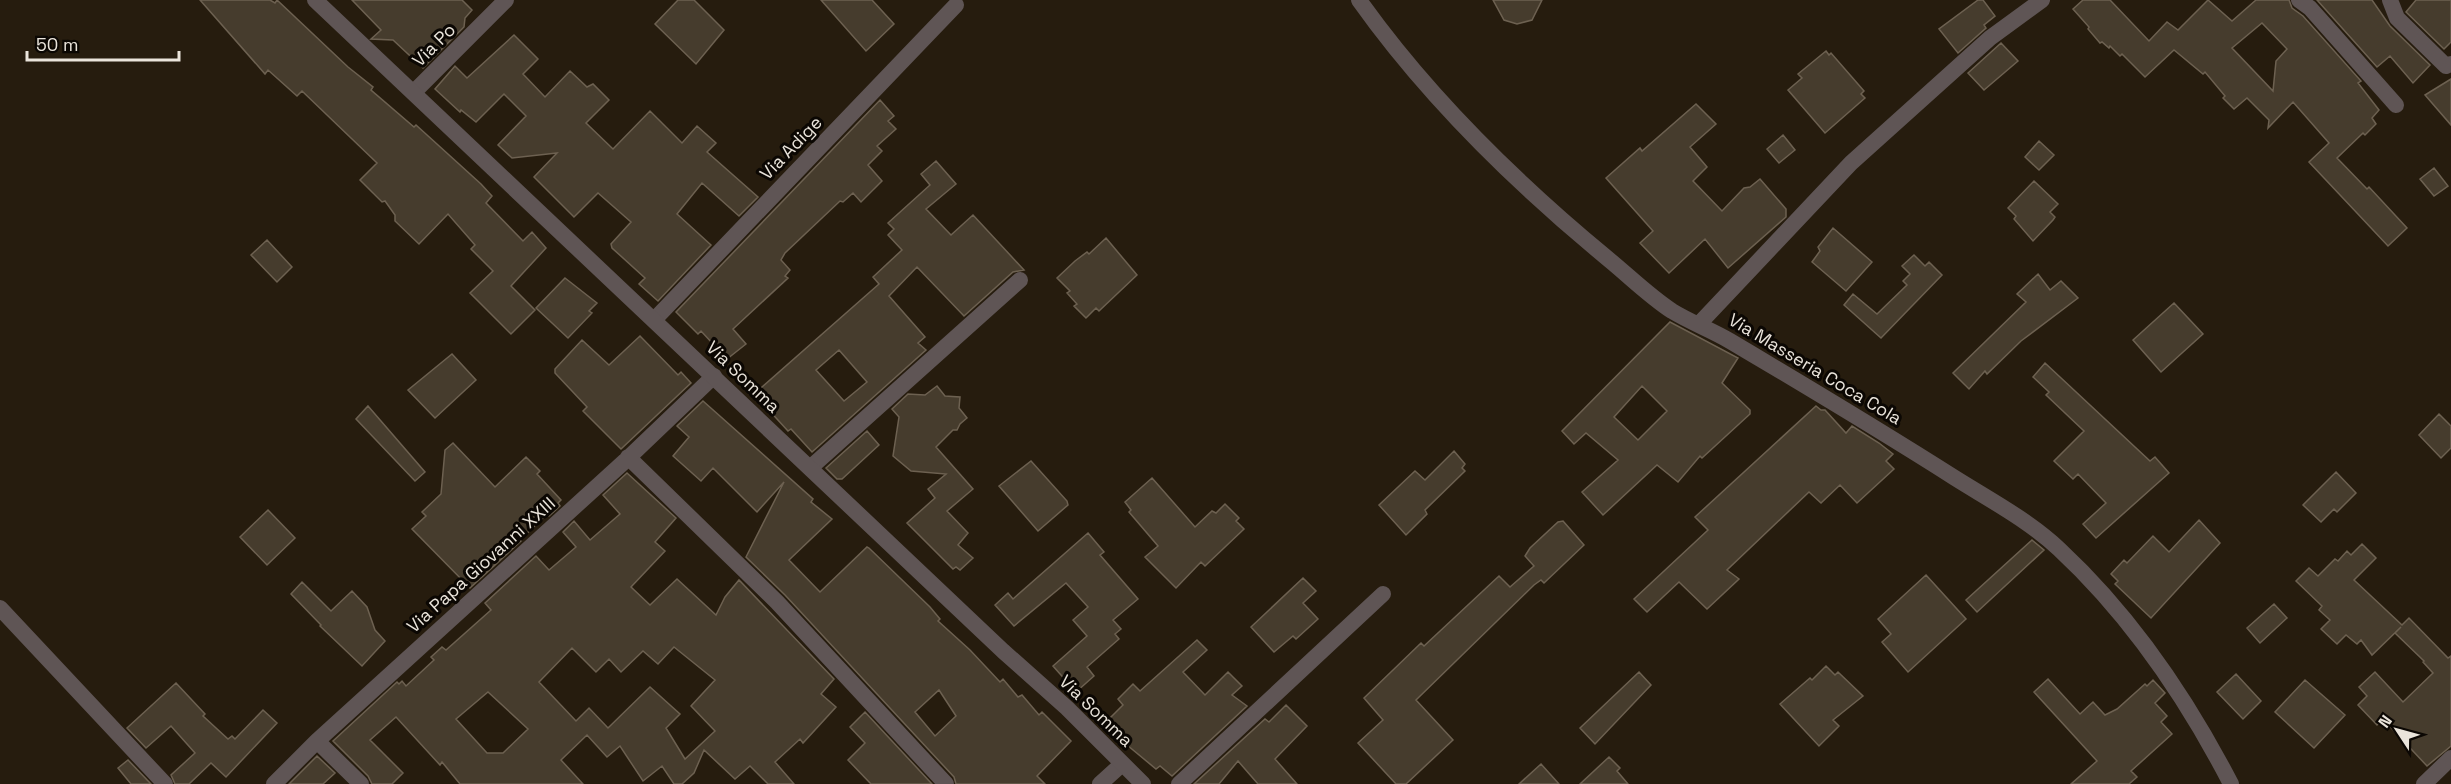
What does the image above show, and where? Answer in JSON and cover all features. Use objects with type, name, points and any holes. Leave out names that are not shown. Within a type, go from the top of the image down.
[{"type":"street","name":"Via Somma","points":[[315,0],[1067,708],[1143,784]]},
{"type":"street","name":"Via Po","points":[[414,92],[506,0]]},
{"type":"street","name":"Via Masseria Coca Cola","points":[[1359,0],[1413,68],[1493,156],[1561,220],[1663,303],[1937,466],[2019,518],[2057,547],[2095,585],[2161,664],[2231,784]]},
{"type":"street","points":[[1699,324],[1851,163],[1990,38],[2042,0]]},
{"type":"street","points":[[2299,0],[2310,8],[2396,105]]},
{"type":"street","points":[[2390,0],[2397,18],[2446,66],[2451,64]]},
{"type":"street","name":"Via Adige","points":[[654,320],[956,5]]},
{"type":"street","points":[[810,468],[1020,280]]},
{"type":"street","name":"Via Papa Giovanni XXIII","points":[[274,784],[317,741],[714,376]]},
{"type":"street","points":[[628,457],[777,602],[946,784]]},
{"type":"street","points":[[1179,784],[1383,594]]},
{"type":"street","points":[[0,608],[165,784]]},
{"type":"street","points":[[317,741],[361,784]]},
{"type":"street","points":[[2424,784],[2451,758]]},
{"type":"street","points":[[1100,784],[1122,764]]},
{"type":"building","points":[[200,0],[270,0],[275,3],[277,0],[348,67],[373,87],[371,90],[414,127],[416,125],[481,184],[492,196],[486,203],[523,241],[532,232],[546,248],[511,286],[535,310],[511,334],[470,293],[493,271],[471,249],[475,245],[448,214],[419,244],[395,221],[395,215],[385,201],[382,202],[360,180],[377,163],[302,91],[297,96],[268,70],[265,74]]},
{"type":"building","points":[[352,0],[462,0],[472,10],[465,18],[464,27],[423,68],[393,40],[371,39],[381,30]]},
{"type":"building","points":[[678,0],[694,0],[724,30],[696,64],[655,24]]},
{"type":"building","points":[[821,0],[872,0],[894,24],[866,51]]},
{"type":"building","points":[[1493,0],[1542,0],[1532,20],[1517,24],[1504,20]]},
{"type":"building","points":[[1978,0],[1983,0],[1995,16],[1984,25],[1986,28],[1958,53],[1939,29]]},
{"type":"building","points":[[2083,0],[2110,0],[2149,41],[2167,22],[2178,30],[2208,0],[2232,21],[2256,0],[2289,0],[2292,8],[2303,16],[2361,81],[2358,83],[2379,110],[2372,118],[2376,124],[2337,158],[2367,189],[2369,187],[2407,228],[2388,246],[2309,162],[2329,143],[2293,102],[2268,128],[2269,120],[2247,98],[2234,109],[2223,98],[2225,96],[2205,72],[2203,74],[2174,50],[2145,77],[2122,54],[2120,56],[2110,46],[2109,48],[2102,42],[2100,43],[2073,9]],"holes":[[[2262,23],[2287,49],[2276,61],[2273,91],[2232,48]]]},
{"type":"building","points":[[2317,0],[2372,0],[2390,26],[2430,65],[2413,83],[2390,56],[2377,67]]},
{"type":"building","points":[[2416,0],[2451,0],[2451,42],[2444,49],[2406,12]]},
{"type":"building","points":[[514,35],[538,59],[523,74],[545,97],[570,71],[587,87],[593,84],[609,100],[586,123],[613,149],[650,111],[682,143],[697,126],[716,143],[707,152],[758,197],[739,216],[702,183],[677,214],[711,245],[658,301],[639,284],[645,278],[612,248],[611,244],[631,222],[598,193],[574,217],[534,177],[557,153],[512,158],[498,145],[526,116],[504,94],[476,122],[461,110],[460,112],[435,89],[455,66],[467,78]]},
{"type":"building","points":[[2001,43],[2018,61],[1984,90],[1968,73]]},
{"type":"building","points":[[1826,51],[1829,55],[1831,53],[1864,91],[1861,94],[1865,98],[1825,133],[1788,90],[1802,78],[1798,74]]},
{"type":"building","points":[[2451,79],[2451,125],[2425,95]]},
{"type":"building","points":[[880,100],[894,116],[888,121],[896,129],[877,146],[882,151],[868,165],[882,181],[861,202],[853,193],[843,202],[840,201],[785,253],[781,260],[790,270],[785,276],[788,278],[733,329],[746,344],[727,359],[701,331],[698,334],[676,312]]},
{"type":"building","points":[[1696,104],[1716,124],[1690,147],[1707,167],[1693,181],[1722,211],[1744,188],[1750,187],[1760,179],[1786,209],[1786,217],[1728,268],[1705,239],[1669,273],[1640,243],[1653,231],[1606,178],[1640,148],[1642,151]]},
{"type":"building","points":[[1783,135],[1795,150],[1779,163],[1767,149]]},
{"type":"building","points":[[2039,141],[2054,155],[2039,170],[2025,157]]},
{"type":"building","points":[[936,161],[956,184],[926,209],[951,235],[973,215],[1024,270],[1013,272],[964,316],[917,267],[889,296],[925,337],[918,343],[926,350],[812,452],[791,429],[788,431],[754,394],[879,284],[873,277],[902,250],[888,235],[894,229],[888,223],[930,185],[921,174]],"holes":[[[839,350],[867,382],[844,401],[816,370]]]},
{"type":"building","points":[[2434,168],[2448,186],[2434,196],[2420,179]]},
{"type":"building","points":[[2034,181],[2058,204],[2050,212],[2055,217],[2053,220],[2033,241],[2014,219],[2016,216],[2008,208]]},
{"type":"building","points":[[1833,228],[1872,262],[1846,291],[1812,262],[1820,251],[1818,247]]},
{"type":"building","points":[[1106,238],[1137,275],[1099,311],[1096,308],[1086,318],[1074,306],[1077,304],[1067,293],[1070,291],[1057,278]]},
{"type":"building","points":[[267,240],[292,267],[277,282],[251,255]]},
{"type":"building","points":[[1914,255],[1925,266],[1929,262],[1942,275],[1881,338],[1844,305],[1853,294],[1877,314],[1907,285],[1903,281],[1910,274],[1902,266]]},
{"type":"building","points":[[2038,274],[2050,290],[2061,281],[2078,298],[2021,341],[1987,374],[1985,371],[1969,389],[1953,373],[2026,302],[2017,294]]},
{"type":"building","points":[[565,278],[597,303],[589,311],[592,313],[568,338],[536,308]]},
{"type":"building","points":[[2174,303],[2203,334],[2161,372],[2133,340]]},
{"type":"building","points":[[1670,322],[1738,358],[1722,383],[1750,410],[1750,414],[1702,458],[1700,456],[1678,482],[1657,465],[1603,515],[1582,492],[1618,460],[1586,433],[1574,444],[1562,431]],"holes":[[[1642,386],[1667,411],[1638,440],[1614,417]]]},
{"type":"building","points":[[640,336],[678,375],[681,372],[691,383],[621,449],[583,411],[587,407],[555,373],[555,369],[582,340],[609,365]]},
{"type":"building","points":[[452,354],[476,380],[435,418],[408,390]]},
{"type":"building","points":[[2045,363],[2150,461],[2155,457],[2169,473],[2096,538],[2083,524],[2106,503],[2078,474],[2073,479],[2054,461],[2084,431],[2046,395],[2049,392],[2033,377]]},
{"type":"building","points":[[937,386],[945,396],[960,397],[959,408],[967,418],[957,430],[953,430],[936,447],[973,489],[947,511],[968,533],[958,545],[973,558],[960,570],[956,567],[953,569],[907,523],[935,498],[928,489],[946,474],[911,471],[893,456],[899,417],[892,409],[908,394],[925,395]]},
{"type":"building","points":[[703,401],[813,499],[811,502],[832,519],[789,560],[820,592],[867,547],[869,548],[930,607],[940,619],[938,621],[1000,682],[1003,679],[1018,697],[1022,695],[1039,715],[1042,712],[1071,741],[1037,776],[1045,784],[956,784],[954,777],[785,595],[746,557],[784,482],[757,512],[713,468],[701,481],[673,456],[689,437],[677,426]],"holes":[[[939,690],[956,716],[935,736],[915,712]]]},
{"type":"building","points":[[368,406],[425,472],[415,481],[356,419]]},
{"type":"building","points":[[1816,406],[1825,410],[1846,433],[1852,426],[1893,454],[1886,461],[1894,469],[1857,503],[1840,485],[1821,503],[1809,492],[1727,570],[1739,579],[1707,609],[1679,582],[1647,612],[1634,599],[1708,530],[1695,517]]},
{"type":"building","points":[[2439,414],[2451,426],[2451,448],[2441,458],[2419,435]]},
{"type":"building","points":[[867,431],[879,445],[842,479],[837,479],[826,468]]},
{"type":"building","points":[[453,443],[495,487],[526,457],[540,471],[537,474],[561,500],[558,503],[560,506],[549,516],[547,514],[470,588],[412,529],[426,516],[422,512],[441,494],[445,450]]},
{"type":"building","points":[[1454,451],[1465,464],[1462,468],[1465,471],[1425,510],[1427,514],[1406,535],[1379,505],[1415,471],[1425,480]]},
{"type":"building","points":[[1031,461],[1067,501],[1068,505],[1038,531],[999,486]]},
{"type":"building","points":[[2336,472],[2356,493],[2337,512],[2334,509],[2321,522],[2303,505]]},
{"type":"building","points":[[627,473],[676,518],[655,542],[665,551],[631,587],[650,605],[677,579],[716,615],[725,597],[739,580],[834,679],[821,694],[836,707],[803,743],[800,739],[775,762],[794,784],[768,784],[750,766],[735,779],[704,750],[694,773],[682,784],[674,784],[662,766],[643,781],[620,746],[607,757],[587,735],[561,760],[583,784],[460,784],[442,762],[440,765],[396,717],[370,740],[403,773],[392,784],[372,784],[368,776],[333,741],[397,682],[399,684],[402,681],[406,686],[434,660],[431,657],[442,647],[446,650],[491,610],[485,603],[536,556],[549,570],[576,547],[563,532],[574,521],[590,540],[620,514],[603,495]],"holes":[[[674,647],[715,680],[691,706],[715,731],[685,759],[666,728],[680,714],[650,687],[608,728],[589,708],[576,721],[539,682],[572,648],[596,672],[609,659],[621,672],[643,651],[658,664]],[[488,692],[528,729],[503,753],[487,753],[456,719]]]},
{"type":"building","points":[[1152,478],[1195,527],[1212,511],[1216,513],[1225,504],[1239,518],[1236,521],[1244,529],[1205,566],[1201,562],[1176,588],[1145,557],[1158,546],[1129,512],[1131,510],[1125,502]]},
{"type":"building","points":[[268,510],[295,538],[267,565],[240,537]]},
{"type":"building","points":[[2199,520],[2220,543],[2151,618],[2115,584],[2118,581],[2111,574],[2124,560],[2127,563],[2153,536],[2169,552]]},
{"type":"building","points":[[1563,521],[1584,545],[1544,583],[1541,580],[1534,585],[1416,700],[1453,740],[1406,784],[1396,784],[1358,743],[1383,720],[1364,698],[1421,643],[1424,646],[1499,576],[1510,587],[1534,566],[1525,556],[1530,548],[1558,522]]},
{"type":"building","points":[[1088,533],[1104,552],[1100,555],[1138,599],[1113,620],[1121,629],[1115,634],[1119,639],[1087,667],[1094,676],[1076,692],[1053,666],[1087,636],[1073,620],[1088,607],[1066,583],[1014,626],[995,605],[1008,593],[1013,599]]},
{"type":"building","points":[[2032,540],[2044,550],[1977,612],[1966,600]]},
{"type":"building","points":[[2362,544],[2376,558],[2354,580],[2402,625],[2409,618],[2448,658],[2451,656],[2451,746],[2427,766],[2383,719],[2377,725],[2358,705],[2367,696],[2359,687],[2375,672],[2403,702],[2433,673],[2395,633],[2401,627],[2372,655],[2361,640],[2357,644],[2346,635],[2337,644],[2321,629],[2330,620],[2319,610],[2322,606],[2296,581],[2309,568],[2318,576],[2335,559],[2338,561],[2347,551],[2351,555]]},
{"type":"building","points":[[1926,575],[1966,619],[1908,672],[1882,642],[1891,634],[1878,619]]},
{"type":"building","points":[[1303,578],[1316,591],[1303,603],[1318,619],[1296,639],[1293,636],[1274,652],[1251,627]]},
{"type":"building","points":[[302,582],[331,611],[352,591],[367,607],[375,630],[385,641],[362,666],[320,626],[291,594]]},
{"type":"building","points":[[2274,604],[2287,618],[2260,643],[2247,628]]},
{"type":"building","points":[[1197,640],[1207,650],[1183,672],[1205,695],[1228,672],[1242,686],[1232,695],[1247,706],[1172,776],[1160,766],[1156,769],[1127,745],[1129,743],[1106,722],[1123,705],[1118,699],[1133,684],[1140,691]]},
{"type":"building","points":[[1826,666],[1835,675],[1838,672],[1863,696],[1833,720],[1839,726],[1819,746],[1780,704],[1810,678],[1812,680]]},
{"type":"building","points":[[1639,672],[1651,685],[1595,744],[1580,728]]},
{"type":"building","points":[[2236,674],[2261,701],[2243,719],[2217,692]]},
{"type":"building","points":[[2048,679],[2080,714],[2093,702],[2105,715],[2117,709],[2145,684],[2147,686],[2153,680],[2165,693],[2155,703],[2167,716],[2161,722],[2172,734],[2131,771],[2137,777],[2129,784],[2071,784],[2097,761],[2034,692]]},
{"type":"building","points":[[2305,680],[2345,715],[2314,748],[2275,712]]},
{"type":"building","points":[[176,683],[205,714],[203,716],[228,739],[232,736],[235,739],[263,710],[277,723],[226,777],[211,763],[189,784],[175,784],[171,775],[195,753],[171,726],[146,748],[127,728]]},
{"type":"building","points":[[1286,705],[1307,726],[1275,759],[1297,784],[1258,784],[1238,761],[1219,784],[1194,784],[1265,719],[1269,722]]},
{"type":"building","points":[[865,712],[932,784],[871,784],[848,760],[865,743],[850,727]]},
{"type":"building","points":[[317,756],[335,773],[323,784],[289,784]]},
{"type":"building","points":[[1609,757],[1620,768],[1617,771],[1628,784],[1580,784]]},
{"type":"building","points":[[128,760],[151,784],[131,784],[118,768]]},
{"type":"building","points":[[1541,764],[1559,784],[1519,784]]}]
